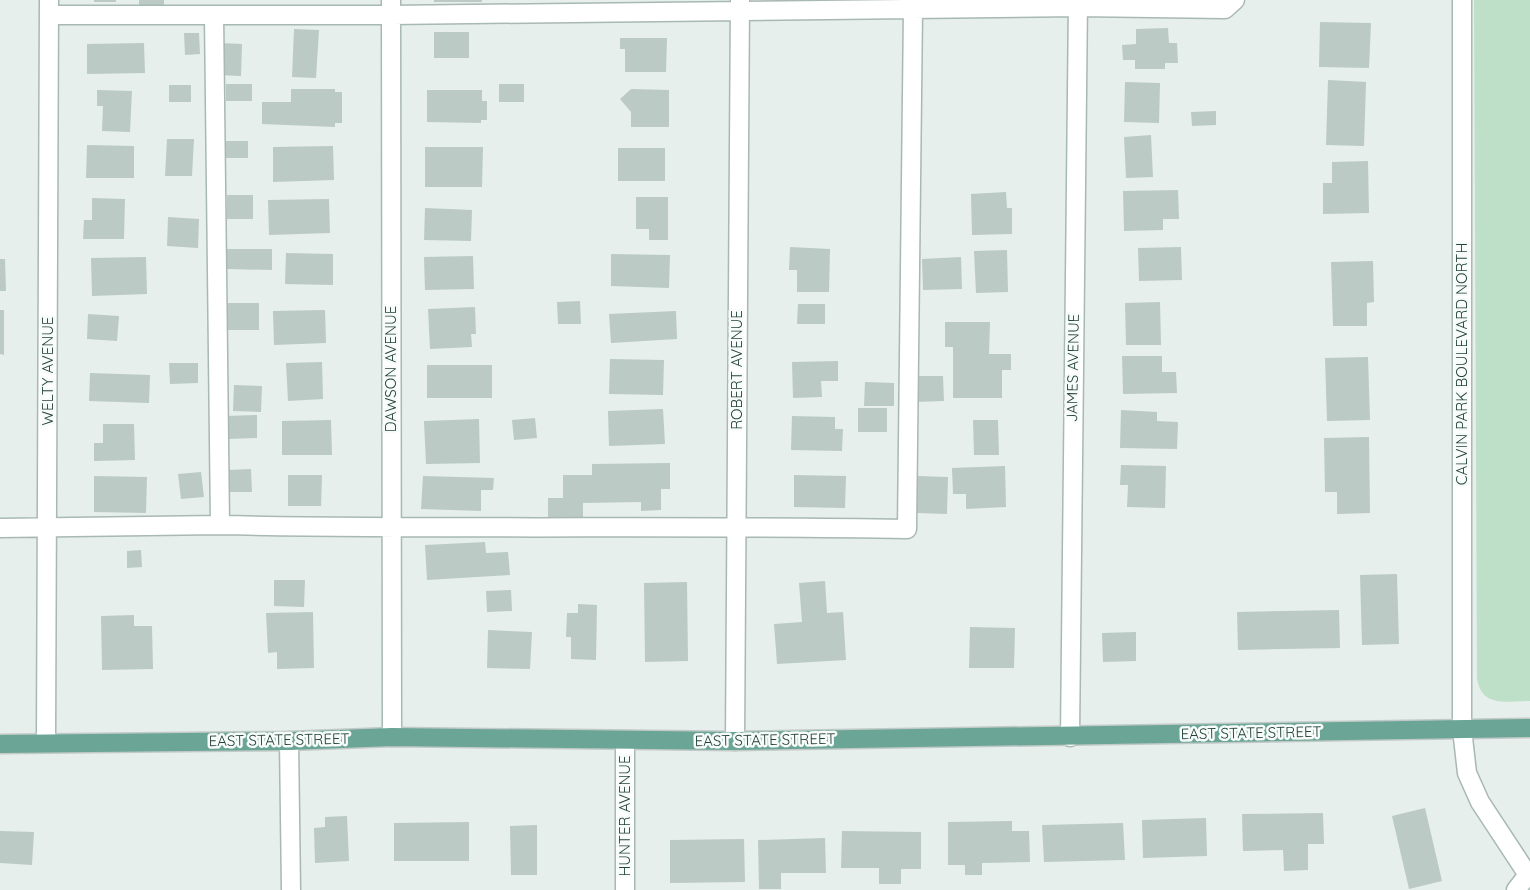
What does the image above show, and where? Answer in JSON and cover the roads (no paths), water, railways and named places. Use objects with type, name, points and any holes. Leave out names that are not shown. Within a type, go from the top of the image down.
[{"type":"main road","name":"EAST STATE STREET","points":[[0,744],[289,741],[392,737],[625,742],[735,741],[1530,728]]},
{"type":"street","points":[[49,8],[214,15],[391,8],[740,5],[913,9],[1078,4],[1224,9],[1235,0]]},
{"type":"street","name":"CALVIN PARK BOULEVARD NORTH","points":[[1462,0],[1462,729],[1467,773],[1480,802],[1529,874]]},
{"type":"street","name":"JAMES AVENUE","points":[[1070,736],[1078,4]]},
{"type":"street","name":"ROBERT AVENUE","points":[[735,741],[740,5]]},
{"type":"street","name":"WELTY AVENUE","points":[[46,743],[49,8]]},
{"type":"street","name":"DAWSON AVENUE","points":[[391,8],[392,737]]},
{"type":"street","points":[[0,528],[220,525],[392,529],[736,526],[907,530],[913,9]]},
{"type":"street","points":[[214,15],[220,525]]},
{"type":"street","points":[[289,741],[291,890]]},
{"type":"street","name":"HUNTER AVENUE","points":[[625,742],[625,890]]},
{"type":"street","points":[[1516,890],[1529,874]]}]
